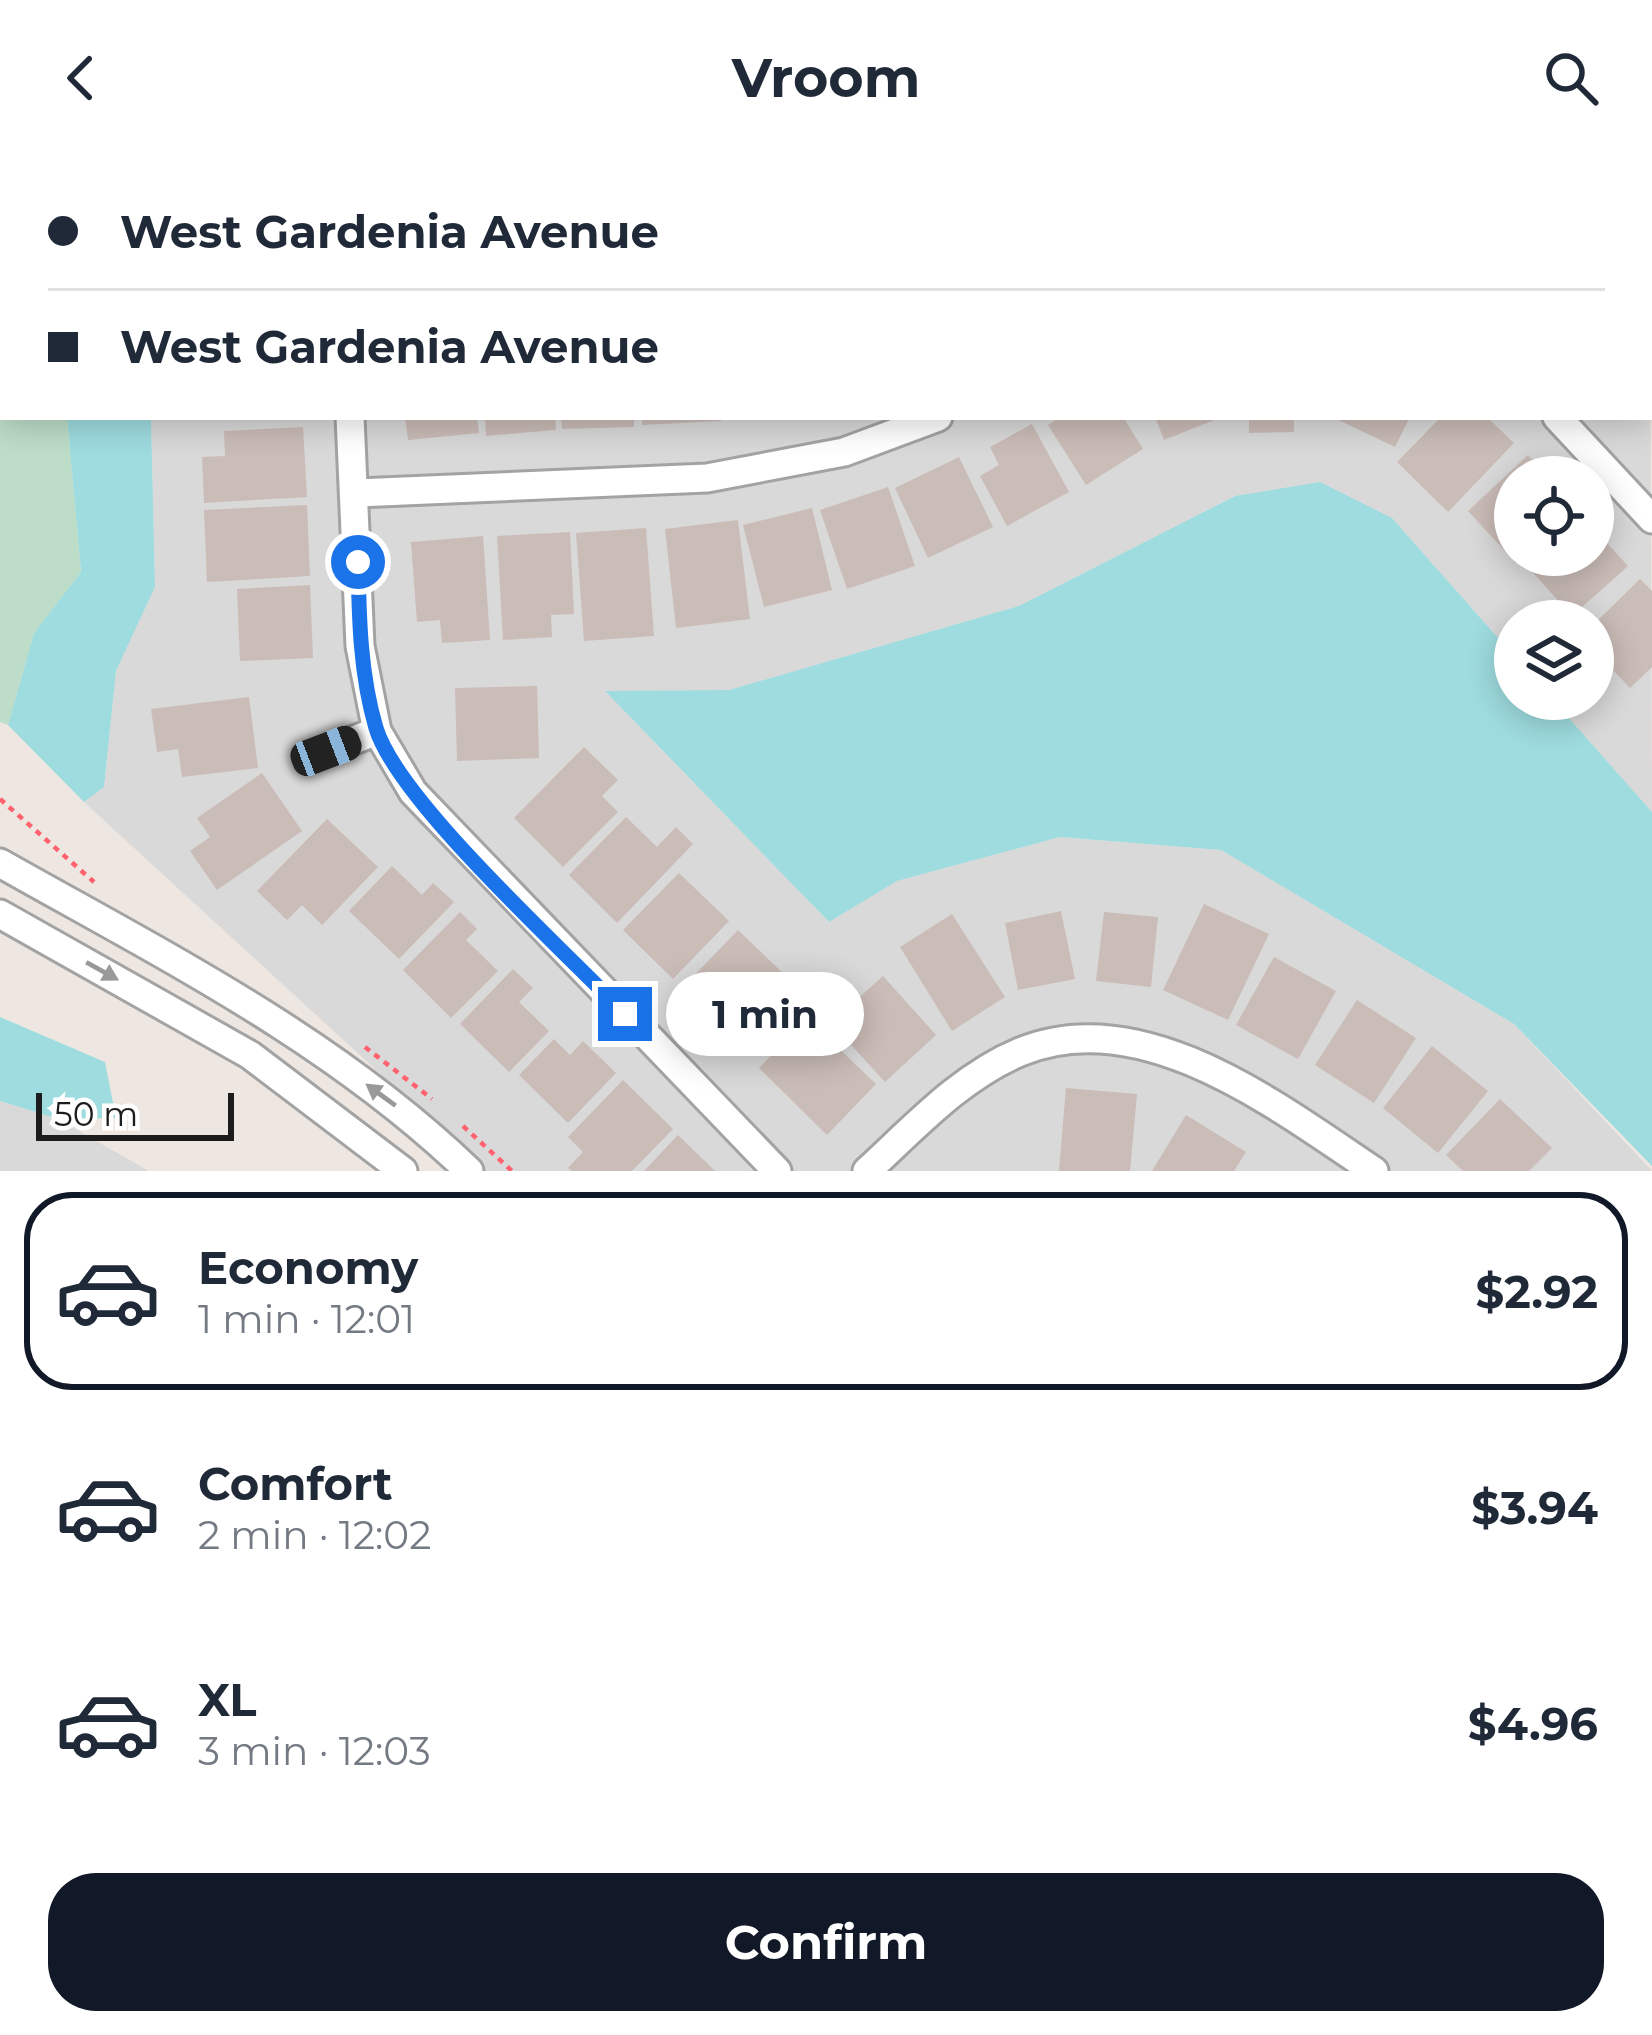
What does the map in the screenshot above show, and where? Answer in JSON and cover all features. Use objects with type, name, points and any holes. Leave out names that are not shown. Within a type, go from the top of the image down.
[{"type":"street","points":[[350,420],[360,646],[376,731],[413,792],[777,1171]]},
{"type":"street","points":[[357,493],[707,478],[844,452],[930,420]]},
{"type":"street","points":[[1560,420],[1652,519]]},
{"type":"street","points":[[326,751],[376,731]]},
{"type":"street","points":[[0,844],[25,877]]},
{"type":"street","points":[[0,863],[267,1013],[418,1121],[469,1171]]},
{"type":"street","points":[[2,916],[250,1055],[403,1171]]},
{"type":"street","points":[[867,1171],[964,1084],[1022,1051],[1097,1037],[1174,1054],[1306,1126],[1374,1171]]},
{"type":"shaded area","points":[[151,420],[1651,420],[1652,812],[1571,720],[1614,720],[1614,600],[1494,600],[1494,633],[1392,518],[1235,496],[1019,606],[729,690],[606,692],[829,922],[897,881],[1060,837],[1221,850],[1514,1024],[1652,1171],[486,1171],[84,802],[104,787],[116,671],[155,587]]},
{"type":"shaded area","points":[[0,1101],[58,1119],[149,1171],[0,1171]]},
{"type":"green space","points":[[0,420],[67,420],[81,572],[34,633],[8,725],[0,722]]},
{"type":"water","points":[[67,420],[151,420],[155,587],[116,671],[104,787],[84,802],[8,725],[34,633],[81,572]]},
{"type":"water","points":[[1320,482],[1392,518],[1494,633],[1494,720],[1571,720],[1652,812],[1652,1166],[1514,1024],[1221,850],[1060,837],[897,881],[829,922],[605,691],[729,690],[1019,606],[1235,496]]},
{"type":"water","points":[[0,1017],[105,1062],[116,1118],[58,1119],[0,1101]]},
{"type":"building","points":[[405,420],[477,420],[479,433],[408,440]]},
{"type":"building","points":[[485,420],[555,420],[556,430],[486,436]]},
{"type":"building","points":[[561,420],[634,420],[634,427],[562,429]]},
{"type":"building","points":[[642,420],[721,420],[721,421],[642,425]]},
{"type":"building","points":[[1056,420],[1125,420],[1143,449],[1086,485],[1048,425]]},
{"type":"building","points":[[1156,420],[1214,420],[1164,440]]},
{"type":"building","points":[[1249,420],[1294,420],[1294,432],[1249,433]]},
{"type":"building","points":[[1338,420],[1408,420],[1395,447]]},
{"type":"building","points":[[1438,420],[1490,420],[1514,443],[1502,456],[1494,456],[1494,464],[1448,512],[1397,462]]},
{"type":"building","points":[[1032,424],[1069,492],[1007,526],[980,476],[999,465],[990,447]]},
{"type":"building","points":[[303,427],[307,497],[204,503],[202,457],[225,456],[224,431]]},
{"type":"building","points":[[959,457],[993,527],[928,558],[895,488]]},
{"type":"building","points":[[888,487],[915,566],[847,589],[820,510]]},
{"type":"building","points":[[1494,487],[1494,539],[1468,511]]},
{"type":"building","points":[[307,505],[310,576],[207,582],[204,510]]},
{"type":"building","points":[[812,508],[832,590],[764,607],[743,525]]},
{"type":"building","points":[[738,520],[750,619],[676,628],[665,529]]},
{"type":"building","points":[[646,528],[654,636],[584,641],[576,533]]},
{"type":"building","points":[[570,532],[574,614],[551,615],[552,637],[503,640],[497,536]]},
{"type":"building","points":[[483,536],[490,640],[442,643],[440,620],[417,622],[411,542]]},
{"type":"building","points":[[1614,551],[1628,566],[1590,600],[1558,600],[1536,576],[1614,576]]},
{"type":"building","points":[[1640,579],[1652,591],[1652,667],[1630,688],[1614,671],[1614,604]]},
{"type":"building","points":[[310,585],[313,658],[240,661],[237,589]]},
{"type":"building","points":[[537,686],[539,758],[457,761],[455,688]]},
{"type":"building","points":[[249,697],[258,768],[182,777],[178,749],[157,752],[151,709]]},
{"type":"building","points":[[584,747],[618,780],[602,796],[618,812],[563,867],[514,818]]},
{"type":"building","points":[[262,773],[302,831],[217,890],[190,851],[210,837],[197,818]]},
{"type":"building","points":[[626,817],[657,847],[676,827],[693,844],[617,923],[569,875]]},
{"type":"building","points":[[327,819],[378,867],[322,925],[302,905],[287,920],[257,891]]},
{"type":"building","points":[[392,866],[422,895],[433,883],[454,902],[399,959],[349,911]]},
{"type":"building","points":[[679,873],[729,921],[673,979],[623,930]]},
{"type":"building","points":[[1204,904],[1269,934],[1228,1020],[1163,990]]},
{"type":"building","points":[[1061,911],[1075,979],[1018,990],[1005,923]]},
{"type":"building","points":[[460,912],[477,929],[466,940],[498,971],[451,1018],[403,970]]},
{"type":"building","points":[[1104,912],[1158,917],[1151,987],[1096,981]]},
{"type":"building","points":[[952,914],[1005,997],[952,1031],[900,947]]},
{"type":"building","points":[[738,930],[790,980],[733,1039],[681,989]]},
{"type":"building","points":[[1274,957],[1336,991],[1298,1059],[1236,1025]]},
{"type":"building","points":[[513,969],[533,988],[519,1002],[549,1031],[509,1072],[460,1024]]},
{"type":"building","points":[[883,976],[936,1035],[885,1082],[831,1023]]},
{"type":"building","points":[[1357,1000],[1416,1038],[1374,1103],[1315,1065]]},
{"type":"building","points":[[807,1018],[876,1084],[827,1135],[759,1068]]},
{"type":"building","points":[[554,1039],[570,1055],[583,1041],[616,1073],[568,1123],[519,1075]]},
{"type":"building","points":[[1432,1046],[1488,1091],[1438,1153],[1383,1108]]},
{"type":"building","points":[[623,1080],[673,1129],[632,1171],[572,1171],[568,1168],[583,1152],[568,1137]]},
{"type":"building","points":[[1066,1088],[1137,1094],[1130,1171],[1059,1171]]},
{"type":"building","points":[[1500,1099],[1552,1148],[1529,1171],[1463,1171],[1446,1155]]},
{"type":"building","points":[[1186,1115],[1246,1152],[1234,1171],[1152,1171]]},
{"type":"building","points":[[678,1135],[715,1171],[644,1171]]},
{"type":"route","points":[[358,562],[360,646],[376,731],[413,792],[625,1014]]}]
